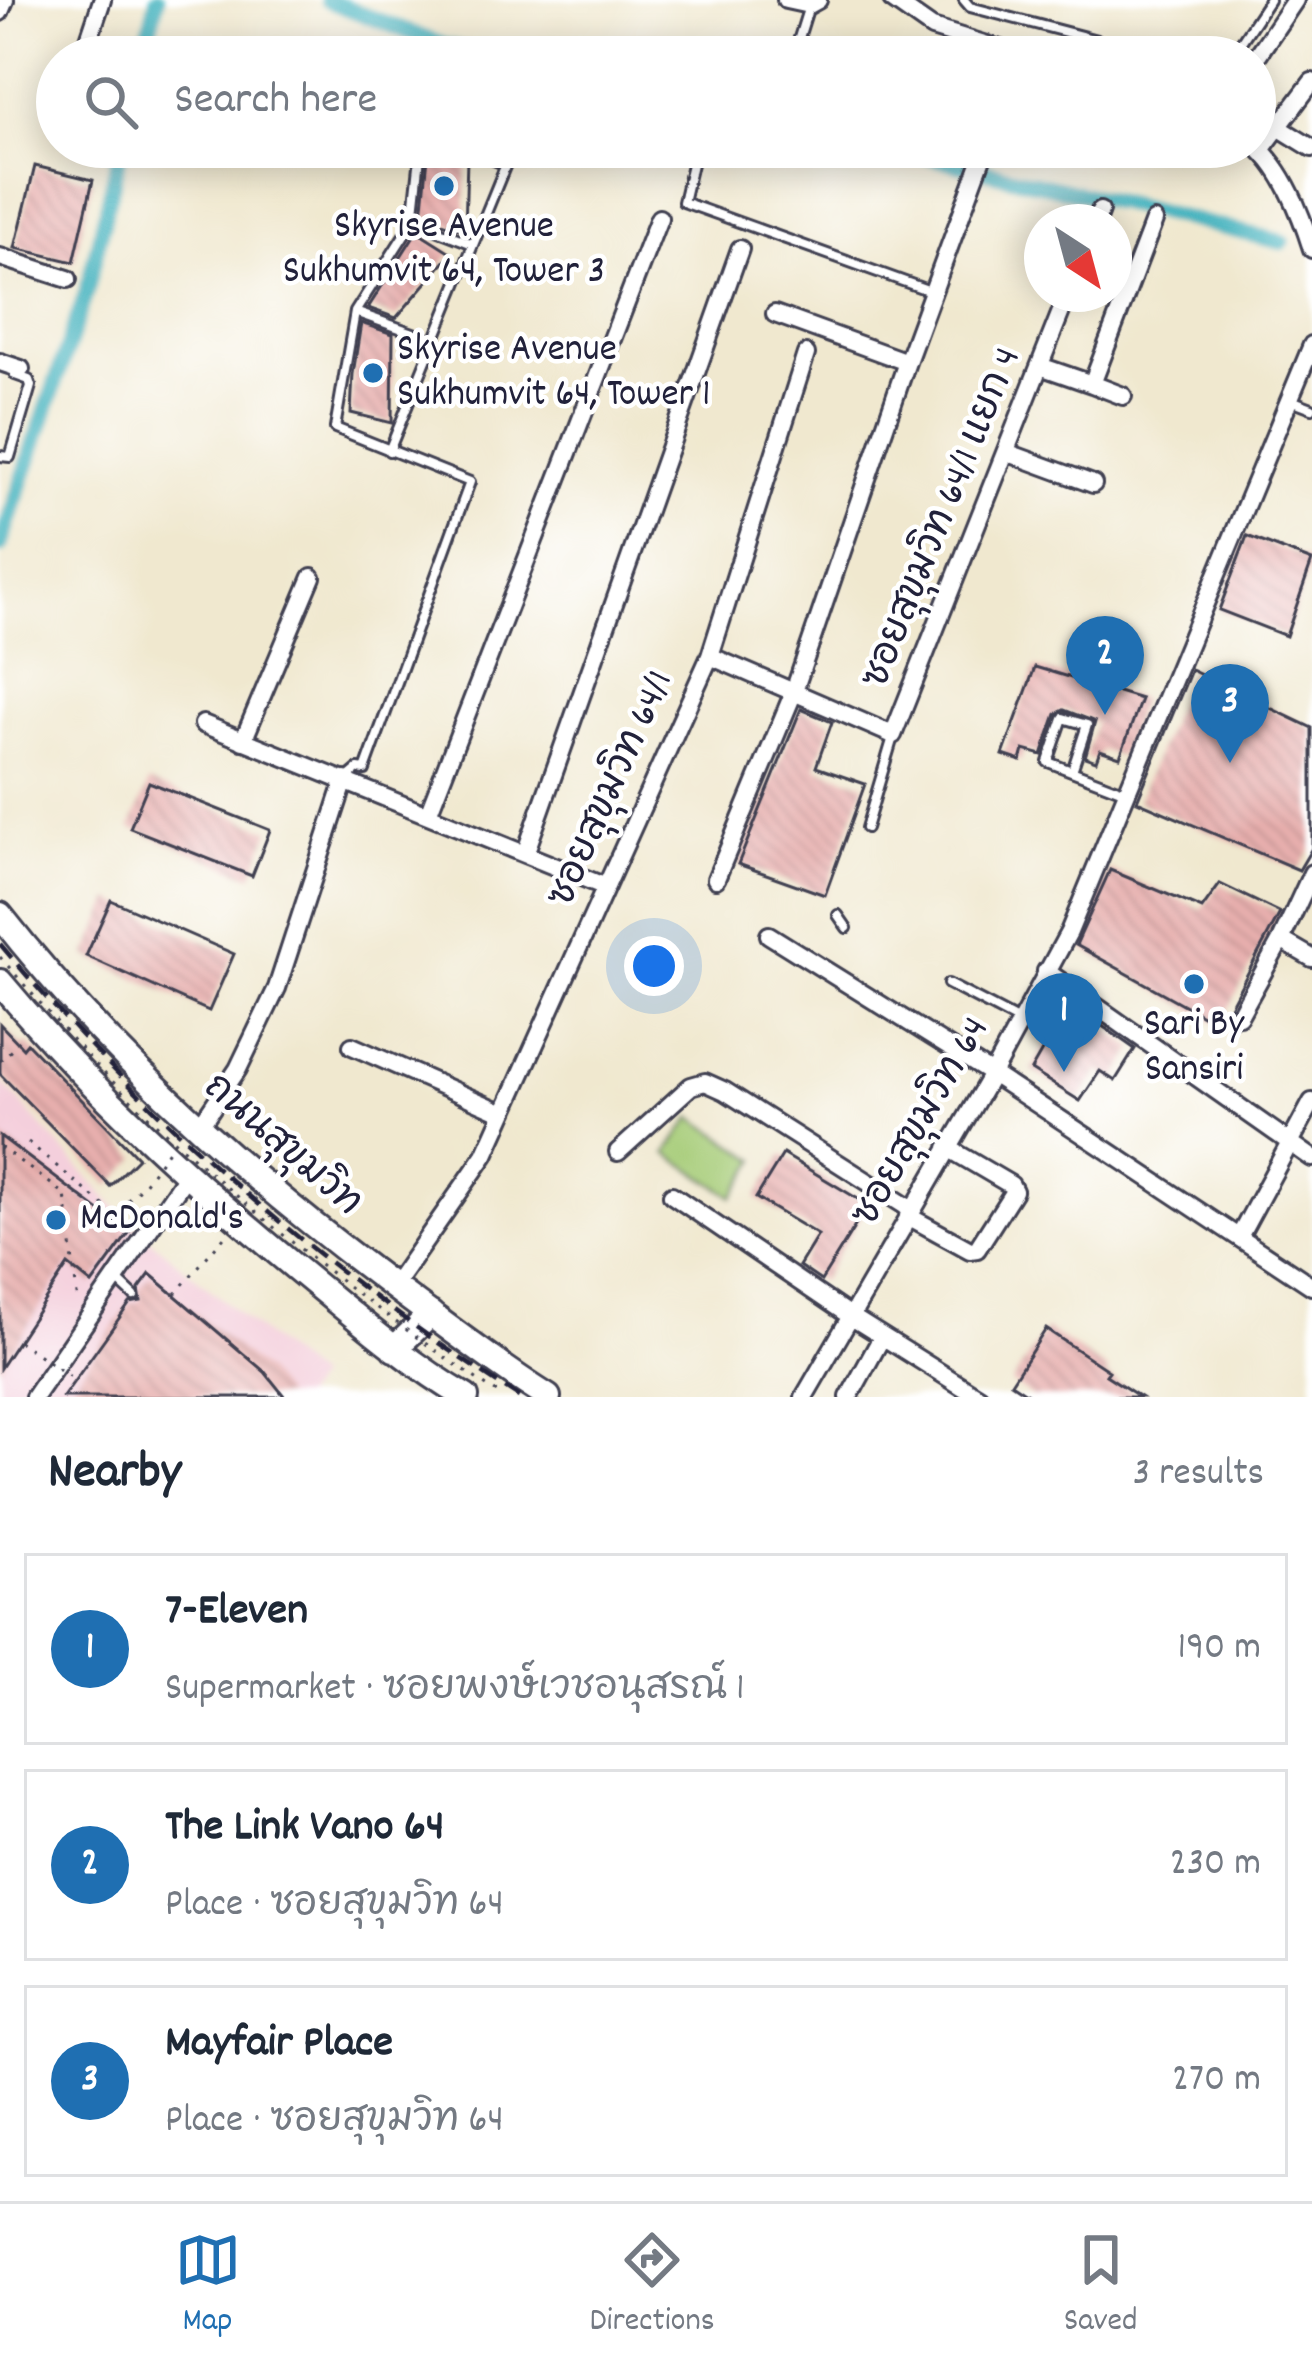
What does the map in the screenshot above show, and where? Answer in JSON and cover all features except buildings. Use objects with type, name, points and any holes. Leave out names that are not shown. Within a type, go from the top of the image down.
[{"type":"main road","name":"ถนนสุขุมวิท","points":[[0,915],[70,998],[199,1127],[319,1231],[548,1397]]},
{"type":"main road","name":"ถนนสุขุมวิท","points":[[2,987],[186,1177],[448,1392]]},
{"type":"main road","points":[[394,1349],[430,1314]]},
{"type":"street","points":[[0,12],[5,0]]},
{"type":"street","points":[[90,36],[102,0]]},
{"type":"street","points":[[786,0],[814,3]]},
{"type":"street","points":[[892,0],[932,28],[958,36]]},
{"type":"street","points":[[1271,36],[1295,0]]},
{"type":"street","points":[[1312,82],[1278,127],[1312,148]]},
{"type":"street","points":[[716,879],[793,694],[978,168]]},
{"type":"street","points":[[1275,168],[1304,222],[1312,249]]},
{"type":"street","points":[[428,814],[659,218]]},
{"type":"street","points":[[1091,384],[1154,221]]},
{"type":"street","points":[[525,854],[740,249]]},
{"type":"street","points":[[0,256],[68,279]]},
{"type":"street","name":"ซอยสุขุมวิท 64/1 แยก 4","points":[[793,694],[893,735],[1061,312]]},
{"type":"street","points":[[776,314],[907,362]]},
{"type":"street","name":"ซอยสุขุมวิท 64","points":[[804,1397],[1069,932],[1311,351]]},
{"type":"street","points":[[710,656],[806,354]]},
{"type":"street","points":[[0,366],[21,369]]},
{"type":"street","points":[[1040,366],[1123,396]]},
{"type":"street","points":[[1006,452],[1093,484]]},
{"type":"street","points":[[243,742],[312,577]]},
{"type":"street","name":"ซอยสุขุมวิท 64/1","points":[[393,1287],[472,1178],[710,656],[793,694]]},
{"type":"street","points":[[203,724],[606,886]]},
{"type":"street","points":[[199,1127],[238,1069],[277,988],[345,780]]},
{"type":"street","points":[[1239,1016],[1312,873]]},
{"type":"street","points":[[769,935],[992,1074],[1312,1286]]},
{"type":"street","points":[[1281,940],[1312,958]]},
{"type":"street","points":[[1046,971],[1312,1158]]},
{"type":"street","points":[[352,1046],[504,1114]]},
{"type":"street","points":[[618,1152],[691,1086],[705,1082],[970,1250],[977,1249],[1015,1191],[948,1148]]},
{"type":"street","points":[[1239,1237],[1312,1102]]},
{"type":"street","points":[[34,1397],[186,1177]]},
{"type":"street","points":[[671,1195],[979,1397]]},
{"type":"street","points":[[849,1397],[882,1337]]},
{"type":"lane","points":[[964,0],[970,7],[1081,36]]},
{"type":"lane","points":[[1245,36],[1269,0]]},
{"type":"lane","points":[[801,36],[814,3]]},
{"type":"lane","points":[[345,780],[358,769],[365,770],[470,482],[335,428],[355,312],[413,221],[419,168]]},
{"type":"lane","points":[[389,451],[505,168]]},
{"type":"lane","points":[[692,168],[683,202],[935,292]]},
{"type":"lane","points":[[413,221],[473,244]]},
{"type":"lane","points":[[355,312],[433,340]]},
{"type":"lane","points":[[0,366],[29,380],[31,386],[10,457],[0,456]]},
{"type":"lane","points":[[1290,399],[1312,408]]},
{"type":"lane","points":[[1072,770],[1087,725],[1063,718],[1048,762],[1128,793]]},
{"type":"lane","points":[[866,828],[893,735]]},
{"type":"lane","points":[[838,915],[847,928]]},
{"type":"lane","points":[[948,984],[1020,1021]]},
{"type":"lane","points":[[115,1278],[134,1296]]},
{"type":"path","points":[[0,958],[96,1065],[249,1208],[418,1340],[503,1397]]},
{"type":"path","points":[[0,1061],[38,1024]]},
{"type":"path","points":[[28,1142],[112,1217],[175,1141]]},
{"type":"path","points":[[0,1148],[65,1194],[81,1328]]},
{"type":"path","points":[[175,1294],[249,1208]]},
{"type":"path","points":[[18,1341],[75,1380]]},
{"type":"shaded area","points":[[0,1080],[128,1221],[316,1378],[303,1397],[0,1397]]},
{"type":"green space","points":[[692,1117],[757,1160],[733,1197],[667,1153]]},
{"type":"waterway","points":[[148,36],[157,0]]},
{"type":"waterway","points":[[327,0],[418,36]]},
{"type":"waterway","points":[[0,546],[87,290],[116,168]]},
{"type":"waterway","points":[[975,168],[1282,242]]},
{"type":"railway","points":[[0,944],[116,1072],[242,1190],[377,1298],[519,1397]]},
{"type":"place","name":"Skyrise Avenue Sukhumvit 64, Tower 3","points":[[444,186]]},
{"type":"place","name":"Skyrise Avenue Sukhumvit 64, Tower 1","points":[[373,373]]},
{"type":"place","name":"The Link Vano 64","points":[[1105,715]]},
{"type":"place","name":"Mayfair Place","points":[[1230,763]]},
{"type":"place","name":"Sari By Sansiri","points":[[1194,984]]},
{"type":"place","name":"7-Eleven","points":[[1064,1072]]},
{"type":"place","name":"McDonald's","points":[[56,1220]]}]
